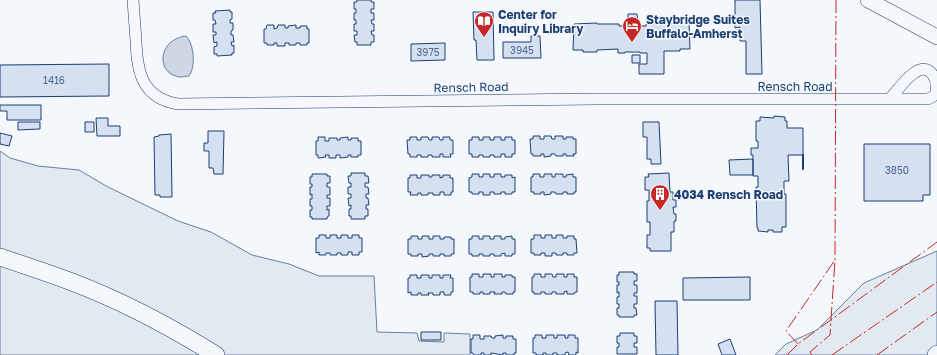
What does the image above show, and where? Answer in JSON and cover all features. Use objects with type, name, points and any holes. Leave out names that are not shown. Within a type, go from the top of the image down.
[{"type":"highway","points":[[0,257],[91,290],[151,318],[216,355]]},
{"type":"main road","points":[[868,0],[937,37]]},
{"type":"street","name":"Rensch Road","points":[[133,0],[137,63],[141,78],[150,91],[156,96],[170,103],[589,99],[890,99]]},
{"type":"shaded area","points":[[186,36],[191,44],[193,67],[189,76],[180,77],[166,70],[163,56],[170,43],[177,38]]},
{"type":"shaded area","points":[[0,151],[10,158],[38,166],[79,170],[108,187],[178,221],[211,232],[252,255],[289,264],[319,276],[374,276],[377,332],[417,333],[419,341],[444,342],[444,333],[470,334],[470,355],[0,355]]},
{"type":"shaded area","points":[[937,251],[937,355],[775,355],[786,344],[817,330],[864,283]]},
{"type":"building","points":[[357,0],[371,0],[371,2],[374,2],[374,9],[371,9],[371,13],[374,13],[374,20],[371,20],[372,24],[374,24],[374,31],[371,31],[372,35],[374,35],[374,42],[371,42],[371,45],[357,45],[357,42],[355,42],[354,35],[357,35],[357,31],[354,31],[354,24],[356,24],[356,20],[354,20],[354,13],[356,13],[356,9],[354,9],[354,2],[357,2]]},
{"type":"building","points":[[735,0],[760,0],[762,74],[746,74],[746,41],[740,41],[740,27],[735,28]]},
{"type":"building","points":[[230,10],[230,12],[232,12],[232,19],[230,20],[230,23],[233,23],[231,35],[233,35],[234,42],[231,42],[232,46],[234,45],[234,53],[232,53],[232,55],[217,56],[217,54],[214,54],[214,47],[217,46],[217,42],[214,43],[213,35],[216,35],[216,32],[213,32],[213,24],[216,24],[215,20],[213,20],[213,13],[216,13],[215,11]]},
{"type":"building","name":"Center for Inquiry Library","points":[[473,12],[493,12],[494,60],[477,60],[476,40],[474,40]]},
{"type":"building","points":[[628,14],[637,14],[638,24],[628,24]]},
{"type":"building","name":"Staybridge Suites Buffalo-Amherst","points":[[666,22],[689,23],[690,49],[680,49],[680,51],[664,51],[664,74],[639,74],[639,64],[647,64],[647,53],[618,53],[618,49],[597,50],[597,52],[573,50],[574,24],[597,23],[628,26],[628,24],[637,24],[637,26],[646,26],[646,24]]},
{"type":"building","points":[[267,25],[274,25],[274,29],[277,28],[278,25],[285,25],[285,28],[296,25],[296,28],[300,28],[300,26],[307,26],[307,29],[309,29],[309,43],[307,43],[307,45],[300,45],[300,43],[296,43],[296,45],[289,45],[289,43],[285,43],[285,46],[277,46],[277,43],[274,43],[274,45],[267,45],[267,43],[264,43],[264,29],[266,29]]},
{"type":"building","points":[[531,36],[540,36],[541,58],[503,58],[503,42],[531,42]]},
{"type":"building","points":[[445,43],[445,60],[411,61],[411,44]]},
{"type":"building","points":[[632,55],[640,55],[640,63],[632,63]]},
{"type":"building","points":[[109,64],[109,96],[0,97],[0,65]]},
{"type":"building","points":[[0,105],[41,105],[41,120],[7,120],[7,111],[0,111]]},
{"type":"building","points":[[774,116],[785,117],[785,121],[787,121],[787,128],[803,128],[803,155],[788,155],[789,181],[784,181],[784,194],[786,194],[786,227],[782,227],[782,232],[773,232],[773,230],[768,230],[768,232],[758,231],[756,187],[758,187],[758,176],[753,176],[753,155],[751,155],[751,148],[758,148],[758,141],[756,141],[756,121],[760,121],[760,117],[774,118]]},
{"type":"building","points":[[96,118],[108,118],[108,126],[120,126],[120,136],[97,136]]},
{"type":"building","points":[[18,122],[40,122],[40,129],[18,130]]},
{"type":"building","points":[[85,122],[94,122],[94,132],[85,132]]},
{"type":"building","points":[[643,122],[659,122],[661,164],[651,164],[651,159],[647,159],[647,137],[643,137]]},
{"type":"building","points":[[208,131],[224,131],[223,174],[214,174],[213,168],[209,168],[209,151],[204,151],[204,143],[208,143]]},
{"type":"building","points":[[0,133],[12,136],[9,146],[0,144]]},
{"type":"building","points":[[171,134],[172,197],[160,197],[160,195],[155,195],[154,137]]},
{"type":"building","points":[[533,136],[540,136],[540,139],[544,139],[544,136],[551,136],[552,139],[555,139],[555,136],[563,136],[563,139],[566,139],[566,137],[573,137],[573,139],[576,139],[576,154],[573,154],[574,156],[566,156],[566,154],[563,154],[563,156],[556,156],[555,154],[551,154],[551,156],[544,157],[544,154],[541,154],[541,156],[533,156],[533,154],[531,154],[530,139],[533,139]]},
{"type":"building","points":[[318,137],[325,137],[325,141],[329,141],[329,138],[337,138],[337,140],[340,140],[340,138],[348,137],[348,140],[351,140],[351,138],[358,138],[358,141],[361,141],[361,155],[358,155],[358,157],[351,157],[351,155],[348,155],[348,157],[340,158],[340,155],[336,155],[336,158],[329,158],[329,155],[325,155],[326,157],[318,158],[318,155],[316,155],[316,141],[318,141]]},
{"type":"building","points":[[410,137],[417,137],[417,140],[421,140],[421,137],[428,137],[429,140],[432,140],[432,137],[439,137],[440,140],[443,140],[443,137],[450,137],[450,140],[453,140],[453,154],[450,154],[451,157],[443,157],[443,154],[440,154],[440,157],[432,157],[432,155],[428,155],[428,157],[421,157],[421,155],[417,155],[417,157],[410,157],[410,154],[408,154],[407,140],[410,140]]},
{"type":"building","points":[[472,137],[479,137],[479,140],[483,140],[483,137],[490,137],[490,140],[494,140],[494,137],[501,137],[501,140],[505,140],[505,137],[512,137],[512,140],[515,140],[515,154],[512,154],[512,157],[505,157],[505,154],[501,154],[501,157],[494,157],[494,155],[490,155],[490,157],[483,157],[483,155],[479,155],[479,157],[472,157],[472,154],[469,154],[469,140],[472,140]]},
{"type":"building","points":[[864,144],[930,144],[930,195],[923,195],[923,201],[864,201]]},
{"type":"building","points":[[753,159],[753,175],[730,175],[729,160]]},
{"type":"building","points":[[351,173],[365,173],[365,176],[368,176],[369,183],[365,183],[365,187],[368,187],[369,194],[366,194],[366,198],[368,198],[369,205],[366,205],[366,209],[368,209],[368,216],[365,216],[365,219],[351,219],[351,216],[349,216],[349,209],[351,209],[351,205],[349,206],[348,198],[351,198],[351,194],[348,194],[348,187],[351,187],[351,183],[349,183],[348,176],[351,176]]},
{"type":"building","name":"4034 Rensch Road","points":[[669,173],[670,192],[673,192],[673,200],[676,200],[676,207],[673,207],[674,214],[676,214],[676,221],[674,221],[674,232],[671,232],[671,251],[650,251],[650,248],[647,248],[647,235],[650,235],[650,222],[647,222],[647,201],[649,201],[649,190],[645,190],[645,177],[649,177],[648,174]]},
{"type":"building","points":[[312,174],[327,174],[327,176],[330,176],[330,183],[327,183],[327,187],[330,187],[330,195],[327,195],[327,198],[330,198],[330,206],[327,206],[327,210],[329,209],[329,216],[327,219],[312,219],[312,217],[310,217],[310,210],[312,210],[312,206],[310,206],[310,199],[312,199],[312,194],[310,195],[310,187],[312,187],[312,184],[310,184],[310,177],[312,177]]},
{"type":"building","points":[[472,174],[479,174],[479,177],[483,177],[483,174],[490,174],[490,177],[494,177],[494,174],[501,174],[501,177],[505,177],[505,175],[512,175],[512,178],[515,177],[515,192],[512,192],[512,194],[505,194],[505,192],[501,192],[501,194],[494,194],[494,192],[490,192],[490,195],[483,195],[483,192],[479,192],[479,194],[472,194],[472,192],[469,192],[469,178],[472,177]]},
{"type":"building","points":[[533,174],[540,174],[540,177],[544,177],[544,174],[552,174],[552,177],[555,177],[555,174],[563,174],[563,177],[566,177],[566,175],[573,174],[573,177],[576,177],[576,192],[574,192],[574,194],[567,194],[567,192],[563,192],[563,194],[556,194],[555,192],[551,192],[551,194],[544,195],[544,192],[541,192],[541,194],[534,194],[534,192],[531,192],[531,177],[533,177]]},
{"type":"building","points":[[410,175],[417,175],[417,178],[421,178],[421,175],[429,175],[429,177],[432,177],[432,175],[440,175],[440,178],[443,177],[443,175],[450,175],[450,178],[453,178],[453,192],[451,192],[451,195],[444,195],[444,192],[440,192],[440,195],[428,193],[428,195],[421,195],[421,193],[418,193],[418,195],[410,195],[411,192],[408,192],[408,178],[410,178]]},
{"type":"building","points":[[319,235],[326,235],[326,238],[330,238],[330,235],[337,235],[337,238],[341,238],[341,235],[348,235],[348,238],[352,238],[352,235],[359,235],[359,238],[362,238],[362,252],[359,252],[359,255],[352,255],[352,252],[348,252],[348,255],[341,255],[341,253],[337,253],[337,255],[330,255],[330,253],[326,253],[326,255],[319,255],[319,252],[316,253],[316,238],[319,238]]},
{"type":"building","points":[[534,235],[541,235],[541,238],[545,238],[545,235],[552,235],[552,238],[556,238],[556,235],[563,235],[563,238],[567,238],[567,236],[574,236],[574,239],[576,239],[577,253],[574,253],[574,255],[567,255],[567,253],[563,253],[563,255],[556,255],[556,253],[552,253],[552,256],[545,256],[545,253],[541,253],[541,255],[534,255],[534,253],[531,253],[531,239],[534,239]]},
{"type":"building","points":[[411,236],[418,236],[418,239],[422,239],[422,236],[429,236],[429,239],[433,239],[433,236],[440,236],[440,239],[444,239],[444,237],[451,237],[451,239],[454,239],[454,254],[451,254],[451,256],[444,256],[444,254],[440,254],[440,256],[433,256],[433,254],[429,254],[429,256],[422,257],[422,254],[418,254],[418,256],[411,256],[411,254],[408,254],[408,239],[411,239]]},
{"type":"building","points":[[472,236],[479,236],[479,239],[483,239],[483,236],[490,236],[490,239],[494,239],[494,236],[501,236],[501,239],[505,239],[505,237],[512,236],[512,239],[515,239],[515,254],[512,254],[512,256],[505,256],[505,253],[501,254],[501,256],[494,256],[494,254],[490,254],[490,256],[483,256],[483,254],[479,254],[479,256],[472,256],[472,254],[469,254],[469,239],[472,239]]},
{"type":"building","points":[[619,272],[634,272],[634,274],[637,274],[637,281],[634,281],[634,285],[637,285],[637,293],[634,293],[634,296],[637,296],[637,304],[634,304],[634,308],[636,308],[637,315],[634,315],[634,317],[619,317],[619,315],[617,315],[617,308],[619,308],[619,304],[617,304],[617,297],[619,297],[619,292],[617,293],[617,285],[619,285],[619,282],[617,282],[617,275],[619,275]]},
{"type":"building","points":[[472,274],[479,274],[479,277],[483,277],[483,274],[491,274],[491,277],[494,277],[494,274],[502,274],[502,277],[505,277],[505,275],[512,275],[512,277],[515,277],[515,292],[513,292],[513,294],[506,294],[505,292],[502,292],[502,294],[494,294],[495,292],[490,292],[490,294],[483,294],[483,292],[480,292],[480,294],[473,294],[473,292],[470,292],[470,277],[472,277]]},
{"type":"building","points":[[534,274],[541,274],[541,277],[545,277],[545,274],[552,274],[553,277],[556,277],[556,274],[564,274],[564,277],[567,277],[567,274],[574,274],[574,277],[577,277],[577,292],[574,294],[567,294],[567,291],[564,292],[564,294],[556,294],[556,292],[552,292],[552,294],[545,294],[545,292],[541,292],[541,294],[534,294],[534,292],[532,292],[532,277],[534,277]]},
{"type":"building","points":[[410,275],[417,275],[417,278],[421,278],[421,275],[429,275],[429,278],[432,278],[432,275],[440,275],[440,278],[443,278],[443,275],[451,275],[450,278],[453,278],[453,292],[451,292],[451,295],[444,295],[444,292],[440,292],[440,295],[428,293],[429,295],[421,295],[421,293],[418,293],[418,295],[411,295],[411,292],[408,293],[408,278],[410,278]]},
{"type":"building","points":[[750,277],[750,300],[683,300],[683,278]]},
{"type":"building","points":[[655,301],[677,301],[678,355],[656,355]]},
{"type":"building","points":[[421,332],[441,332],[441,340],[421,340]]},
{"type":"building","points":[[620,333],[634,333],[634,336],[637,336],[637,343],[634,343],[634,347],[637,347],[637,354],[617,354],[617,347],[619,347],[619,343],[617,343],[617,336],[620,336]]},
{"type":"building","points":[[473,335],[480,335],[480,339],[484,339],[484,336],[491,336],[492,338],[495,338],[495,336],[503,335],[503,338],[506,338],[506,336],[513,336],[513,339],[516,339],[516,353],[514,353],[514,355],[506,355],[506,353],[503,353],[503,355],[491,353],[491,355],[484,355],[484,353],[481,353],[481,355],[474,355],[471,353],[471,339],[473,339]]},
{"type":"building","points":[[535,335],[542,335],[542,338],[546,338],[546,335],[554,335],[554,338],[557,338],[557,335],[565,335],[565,338],[568,338],[568,335],[575,335],[575,338],[578,338],[578,353],[576,352],[576,355],[569,355],[568,352],[565,353],[565,355],[557,355],[557,353],[553,353],[553,355],[546,355],[546,353],[543,353],[543,355],[536,355],[536,353],[533,353],[533,338],[535,338]]},
{"type":"building","points":[[730,339],[736,355],[722,355],[718,344]]},
{"type":"wall","points":[[803,155],[803,169]]},
{"type":"power","points":[[812,355],[810,352],[830,335],[835,260],[836,0]]},
{"type":"power","points":[[787,355],[798,344],[937,242]]},
{"type":"power","points":[[798,344],[786,331],[835,260]]},
{"type":"power","points":[[832,355],[937,282]]},
{"type":"power","points":[[877,355],[937,312]]},
{"type":"place","name":"Center for Inquiry Library","points":[[484,38]]},
{"type":"place","name":"Staybridge Suites Buffalo-Amherst","points":[[632,43]]},
{"type":"place","name":"4034 Rensch Road","points":[[660,211]]}]
